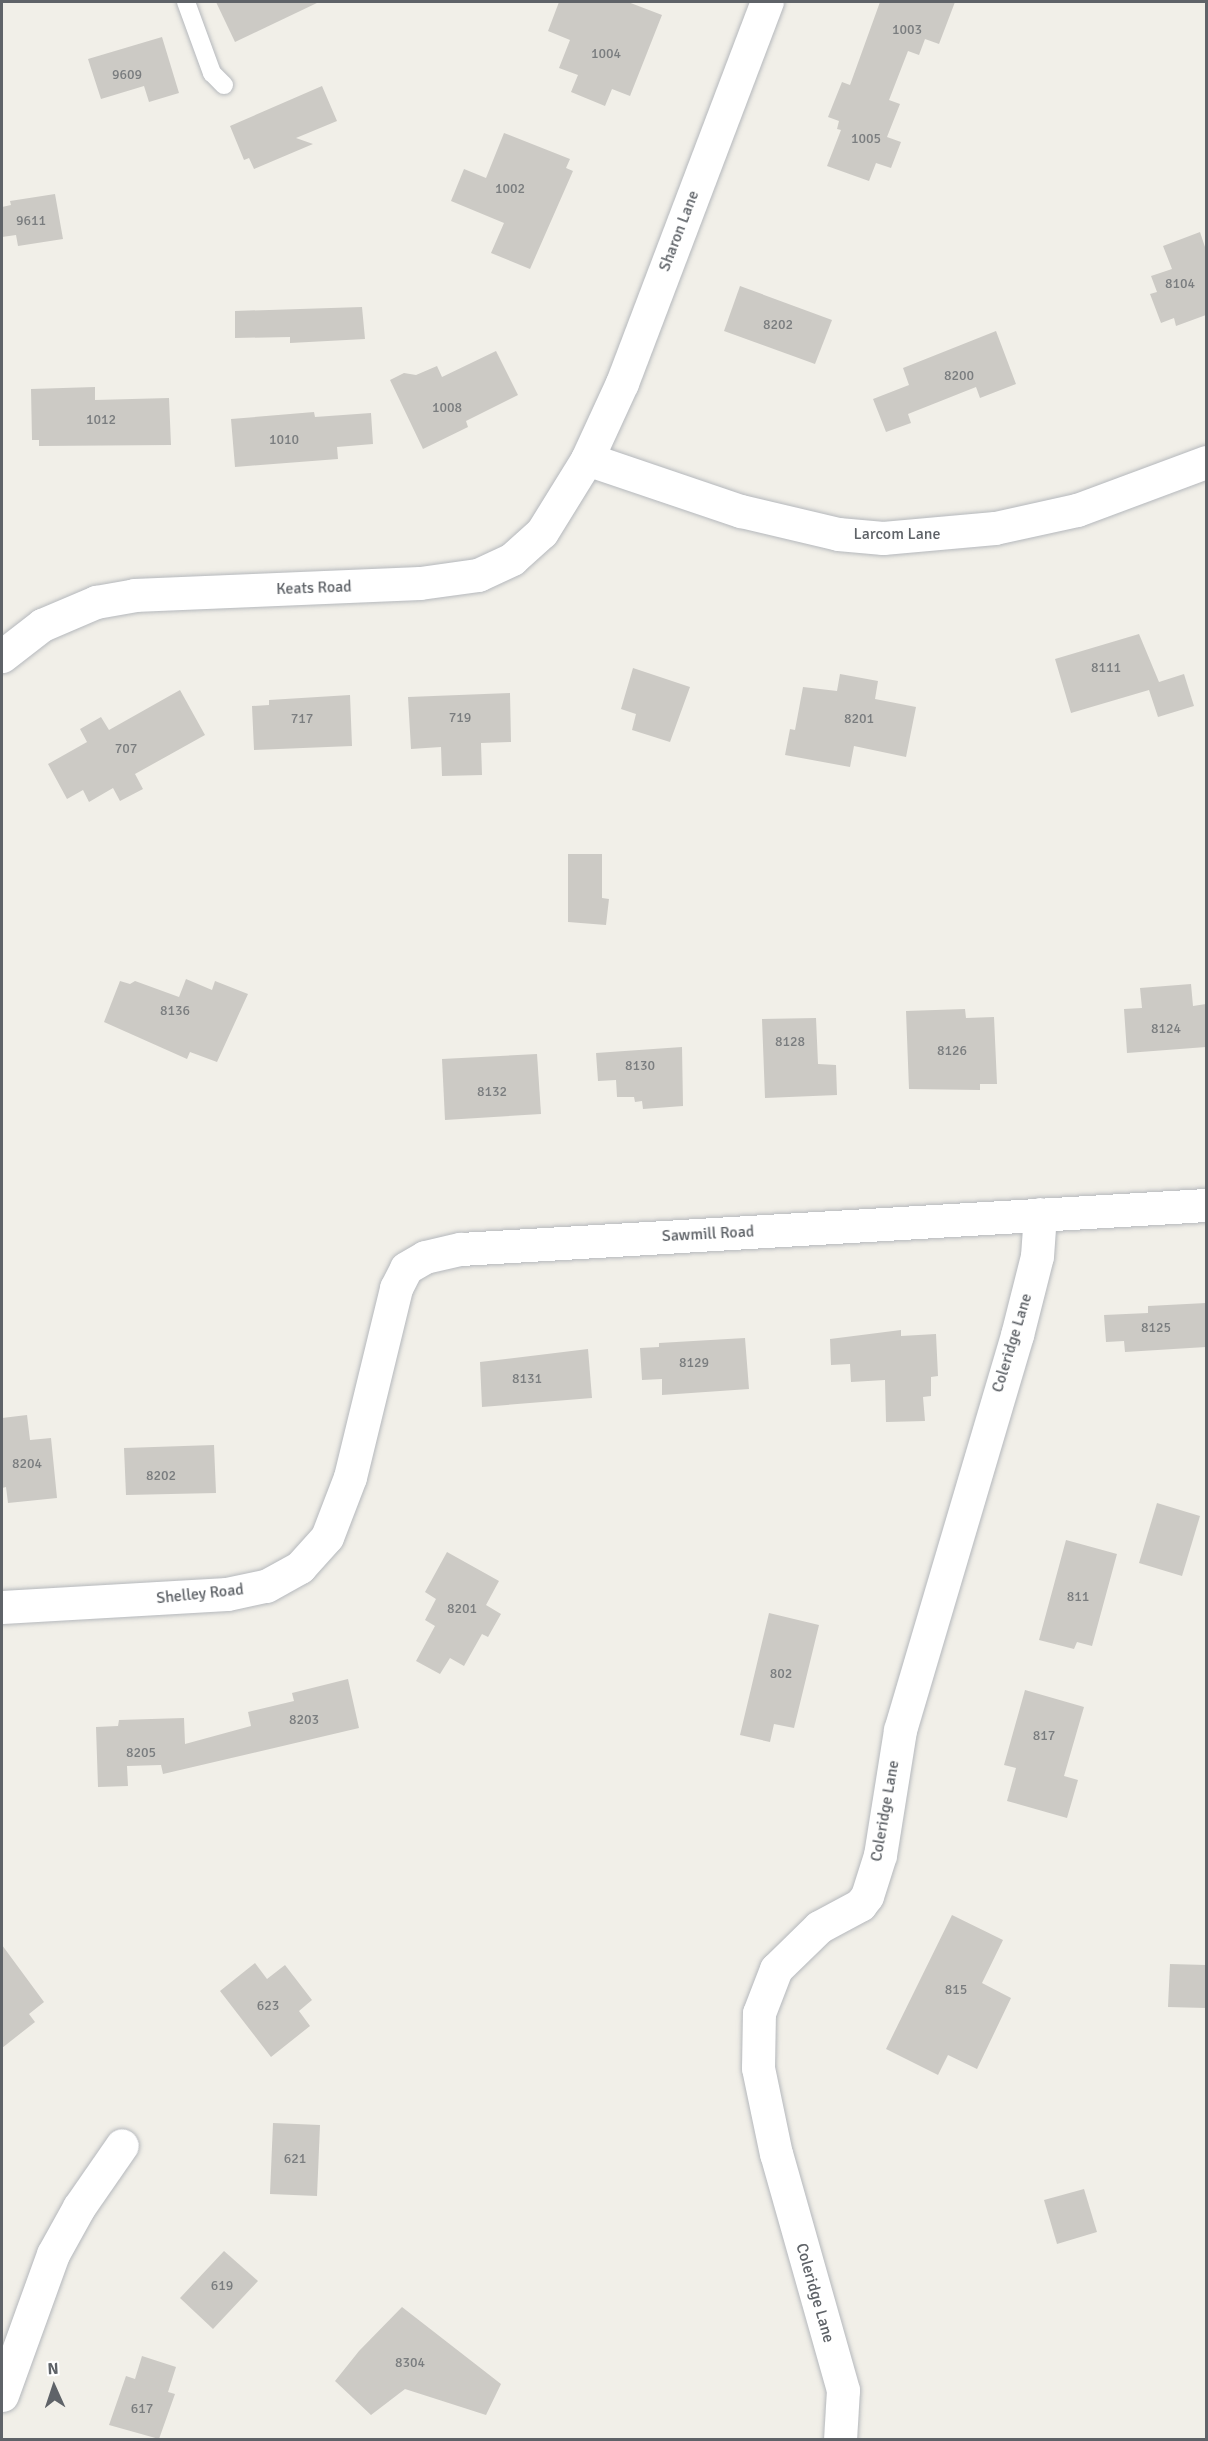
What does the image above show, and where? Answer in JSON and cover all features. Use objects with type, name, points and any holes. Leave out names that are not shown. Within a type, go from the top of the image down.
[{"type":"street","name":"Sharon Lane","points":[[587,459],[622,382],[767,2]]},
{"type":"street","name":"Larcom Lane","points":[[587,459],[741,511],[838,534],[883,538],[995,528],[1077,510],[1206,462]]},
{"type":"street","name":"Keats Road","points":[[2,656],[59,615],[96,602],[134,595],[420,583],[478,574],[512,560],[542,532],[587,459]]},
{"type":"street","name":"Sawmill Road","points":[[356,1453],[396,1288],[406,1268],[424,1257],[461,1249],[1206,1205]]},
{"type":"street","name":"Coleridge Lane","points":[[840,2439],[843,2390],[776,2154],[758,2068],[759,2013],[776,1969],[819,1927],[860,1905],[867,1896],[880,1855],[900,1730],[1017,1335],[1037,1256],[1040,1214]]},
{"type":"street","name":"Shelley Road","points":[[2,1607],[227,1594],[285,1578],[327,1537],[356,1453]]},
{"type":"street","points":[[2,2395],[53,2254],[79,2207],[122,2145]]},
{"type":"lane","points":[[186,2],[212,73],[224,85]]},
{"type":"building","points":[[216,2],[319,2],[235,42]]},
{"type":"building","points":[[559,2],[628,2],[662,15],[630,96],[612,89],[605,106],[571,92],[578,75],[559,68],[570,40],[548,31]]},
{"type":"building","points":[[880,2],[955,2],[939,44],[925,39],[919,55],[908,51],[889,100],[900,104],[887,137],[901,142],[891,168],[876,163],[869,181],[827,166],[841,130],[837,129],[839,121],[828,117],[842,82],[850,85]]},
{"type":"building","points":[[162,37],[179,93],[149,102],[144,86],[101,99],[88,59]]},
{"type":"building","points":[[322,86],[337,121],[296,138],[313,144],[254,169],[249,158],[244,160],[230,126]]},
{"type":"building","points":[[504,133],[570,159],[566,168],[573,171],[530,269],[491,253],[504,223],[451,201],[464,169],[486,178]]},
{"type":"building","points":[[55,194],[63,239],[18,246],[16,235],[2,237],[2,207],[11,205],[10,201]]},
{"type":"building","points":[[1200,232],[1206,250],[1206,315],[1176,326],[1174,318],[1161,323],[1150,294],[1157,292],[1151,276],[1172,269],[1163,246]]},
{"type":"building","points":[[740,286],[832,320],[815,364],[724,331]]},
{"type":"building","points":[[362,307],[365,339],[290,343],[290,337],[235,338],[235,311]]},
{"type":"building","points":[[996,331],[1016,384],[980,398],[976,387],[908,414],[911,423],[886,432],[873,399],[909,385],[903,368]]},
{"type":"building","points":[[496,351],[518,395],[466,421],[468,427],[423,449],[390,380],[404,373],[416,375],[437,366],[442,377]]},
{"type":"building","points":[[95,387],[95,400],[169,398],[171,445],[39,446],[39,440],[32,440],[31,389]]},
{"type":"building","points":[[314,412],[315,417],[371,413],[373,444],[337,447],[338,459],[235,467],[231,419]]},
{"type":"building","points":[[1139,634],[1159,682],[1184,674],[1194,706],[1158,717],[1149,690],[1071,713],[1055,659]]},
{"type":"building","points":[[633,668],[690,687],[670,742],[632,730],[636,714],[621,709]]},
{"type":"building","points":[[840,674],[878,681],[875,699],[916,707],[906,757],[854,746],[850,767],[785,755],[790,729],[795,730],[803,687],[837,691]]},
{"type":"building","points":[[180,690],[205,735],[135,774],[143,789],[120,801],[113,788],[89,802],[83,790],[67,799],[48,764],[87,742],[80,729],[101,717],[109,730]]},
{"type":"building","points":[[510,693],[511,742],[481,743],[482,775],[442,776],[441,747],[411,749],[408,697]]},
{"type":"building","points":[[350,695],[352,746],[254,750],[252,706],[269,705],[269,700]]},
{"type":"building","points":[[568,854],[602,854],[602,898],[609,899],[606,925],[568,922]]},
{"type":"building","points":[[186,979],[212,990],[215,981],[248,994],[217,1062],[190,1052],[187,1059],[104,1022],[120,981],[130,984],[135,981],[179,997]]},
{"type":"building","points":[[1191,984],[1193,1006],[1206,1004],[1206,1047],[1127,1053],[1124,1009],[1142,1008],[1140,988]]},
{"type":"building","points":[[965,1009],[966,1018],[994,1017],[997,1084],[980,1084],[980,1090],[909,1089],[906,1011]]},
{"type":"building","points":[[816,1018],[818,1064],[836,1065],[837,1095],[765,1098],[762,1019]]},
{"type":"building","points":[[682,1047],[683,1106],[643,1109],[642,1101],[635,1102],[634,1097],[617,1097],[616,1080],[598,1081],[596,1053]]},
{"type":"building","points":[[537,1054],[541,1114],[445,1120],[442,1059]]},
{"type":"building","points":[[1206,1303],[1206,1347],[1125,1352],[1124,1341],[1106,1342],[1104,1315],[1148,1313],[1148,1306]]},
{"type":"building","points":[[901,1330],[901,1336],[936,1334],[938,1376],[931,1377],[931,1396],[923,1397],[925,1421],[886,1422],[885,1380],[851,1382],[850,1364],[831,1365],[830,1339]]},
{"type":"building","points":[[745,1338],[749,1389],[662,1395],[662,1379],[642,1380],[640,1348],[659,1347],[659,1343]]},
{"type":"building","points":[[588,1349],[592,1398],[482,1407],[480,1362]]},
{"type":"building","points":[[27,1415],[30,1440],[51,1438],[57,1498],[8,1503],[6,1487],[2,1488],[2,1418]]},
{"type":"building","points":[[214,1445],[216,1493],[126,1495],[124,1448]]},
{"type":"building","points":[[1157,1503],[1200,1516],[1182,1576],[1139,1563]]},
{"type":"building","points":[[1066,1540],[1117,1554],[1092,1646],[1077,1642],[1074,1649],[1039,1640]]},
{"type":"building","points":[[447,1552],[499,1581],[486,1605],[501,1614],[488,1637],[482,1634],[464,1666],[450,1658],[440,1674],[416,1661],[435,1626],[425,1620],[436,1599],[425,1592]]},
{"type":"building","points":[[769,1613],[819,1625],[794,1728],[774,1724],[770,1742],[740,1735]]},
{"type":"building","points":[[348,1679],[359,1728],[163,1774],[161,1765],[127,1766],[128,1786],[98,1787],[96,1727],[118,1726],[119,1720],[184,1718],[185,1744],[251,1726],[248,1712],[294,1701],[292,1693]]},
{"type":"building","points":[[1025,1690],[1084,1707],[1064,1776],[1078,1780],[1067,1818],[1007,1801],[1016,1768],[1004,1765]]},
{"type":"building","points":[[952,1915],[1003,1940],[982,1983],[1011,1998],[977,2069],[948,2055],[938,2075],[886,2049]]},
{"type":"building","points":[[2,1945],[44,2002],[29,2014],[35,2022],[2,2048]]},
{"type":"building","points":[[255,1963],[267,1979],[285,1965],[312,2000],[299,2011],[310,2026],[271,2057],[220,1991]]},
{"type":"building","points":[[1170,1964],[1206,1965],[1206,2008],[1168,2007]]},
{"type":"building","points":[[273,2123],[320,2125],[317,2196],[270,2194]]},
{"type":"building","points":[[1084,2189],[1097,2232],[1057,2244],[1044,2200]]},
{"type":"building","points":[[224,2251],[258,2281],[213,2329],[180,2298]]},
{"type":"building","points":[[402,2307],[501,2384],[486,2415],[405,2389],[371,2415],[335,2381],[359,2351]]},
{"type":"building","points":[[142,2356],[176,2367],[168,2392],[175,2394],[159,2439],[109,2425],[126,2376],[135,2379]]}]
